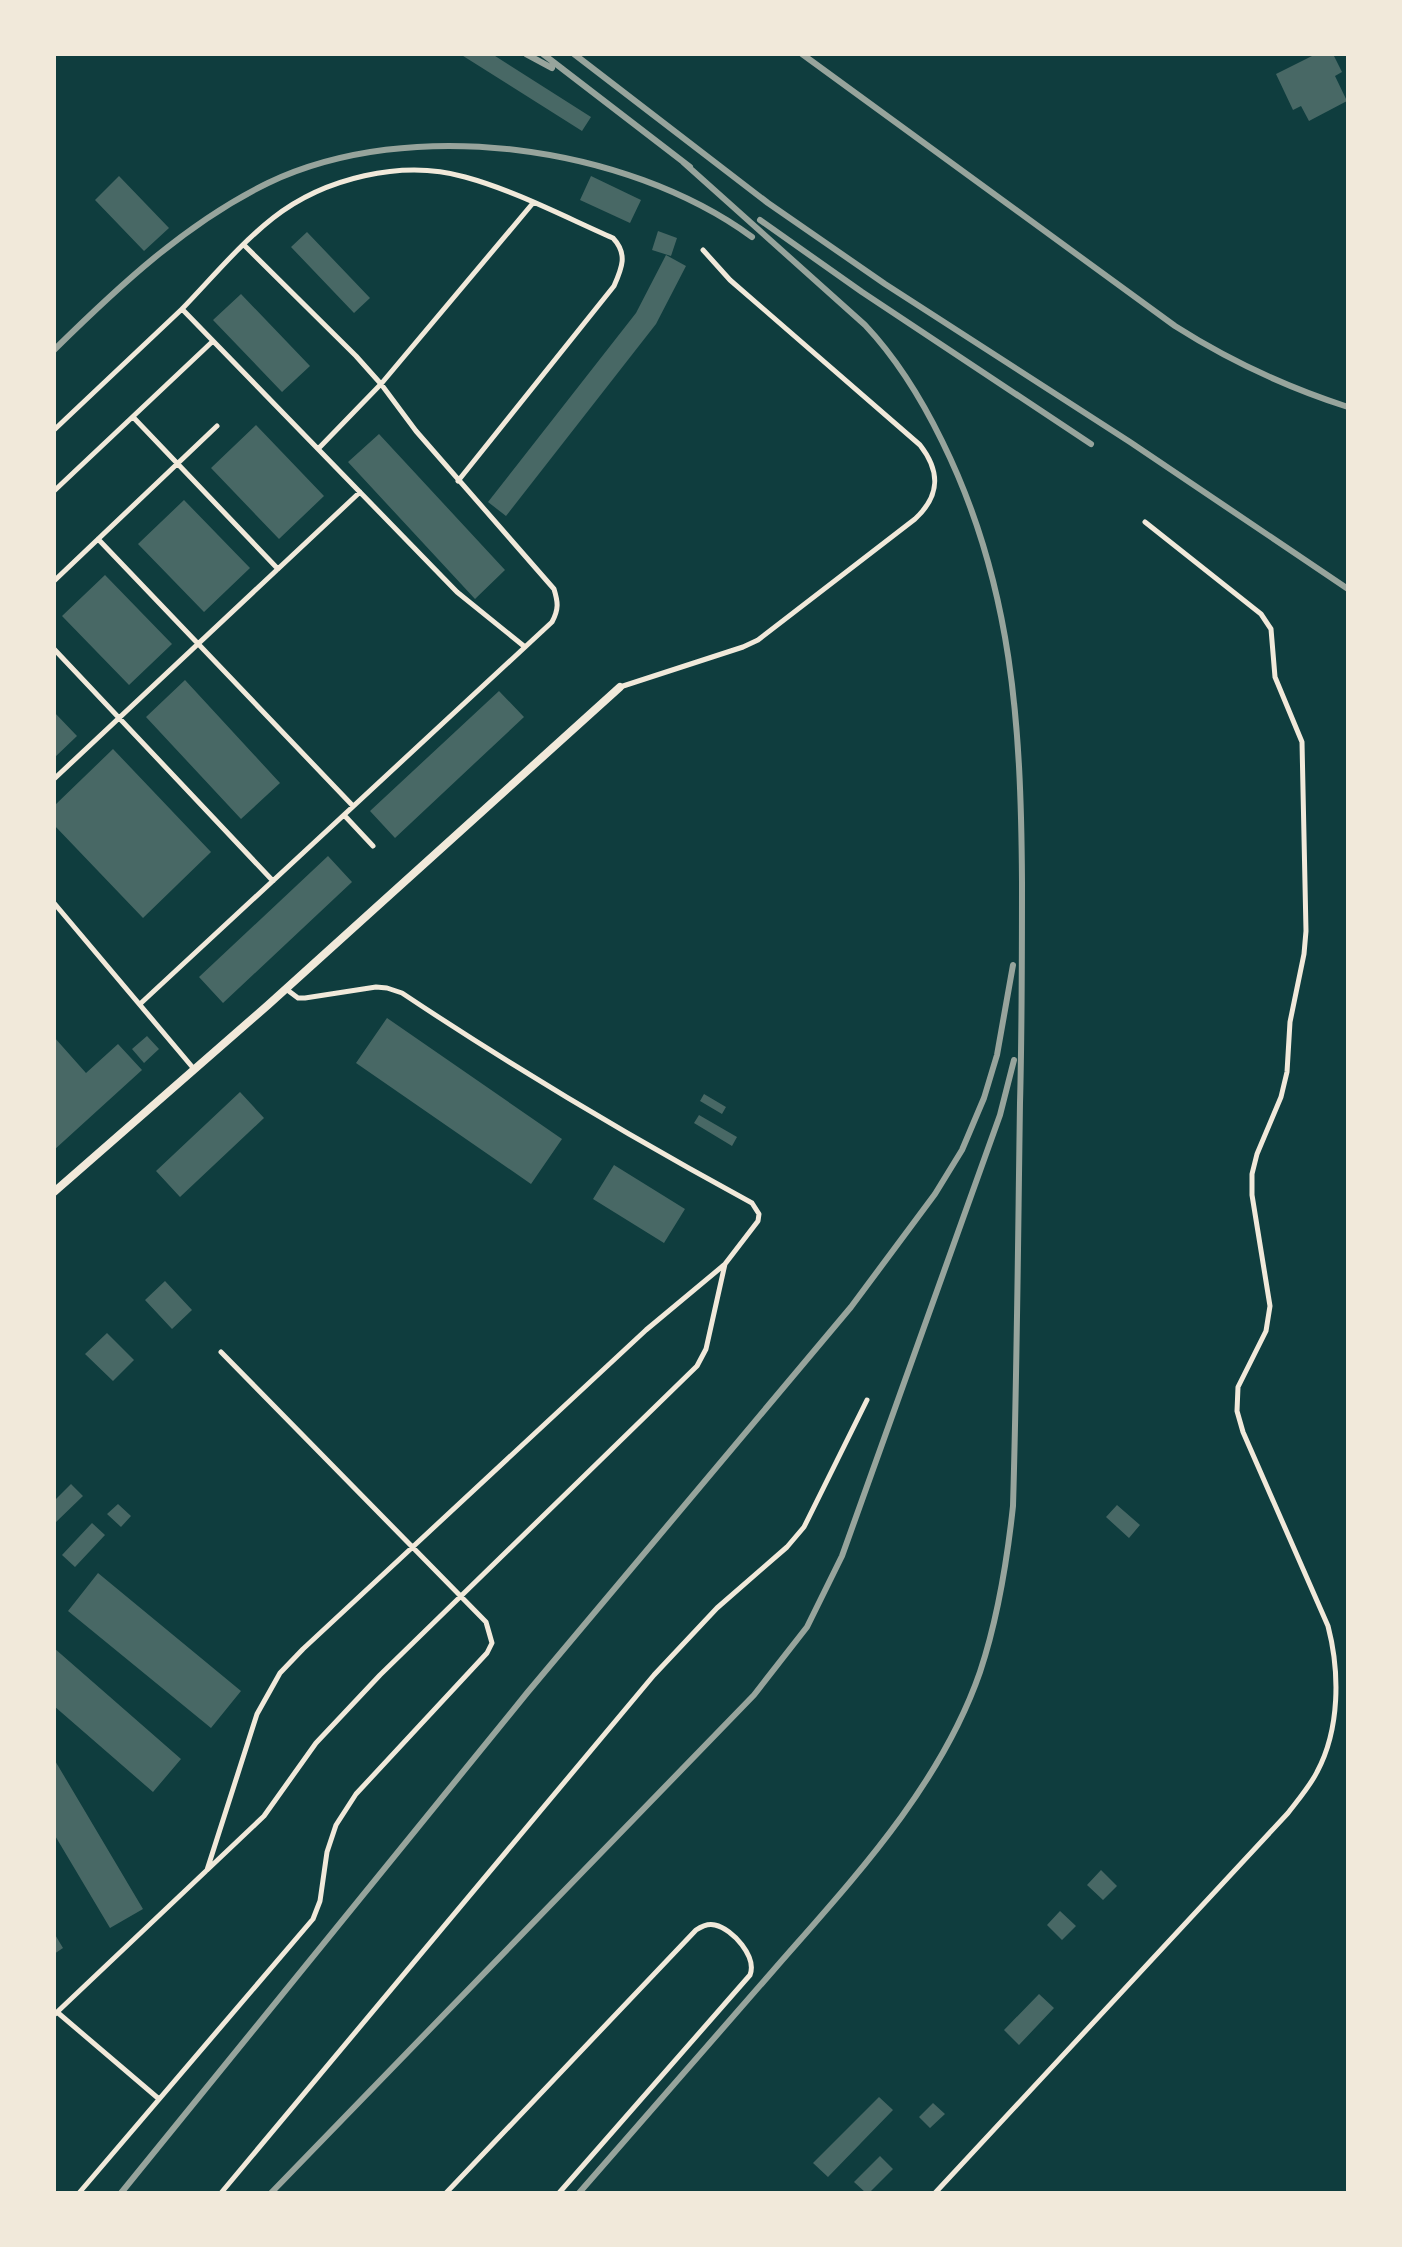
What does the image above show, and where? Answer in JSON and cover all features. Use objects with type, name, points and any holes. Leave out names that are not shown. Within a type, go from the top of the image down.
[{"type":"street","points":[[54,1192],[286,989],[620,687]]},
{"type":"lane","points":[[54,430],[274,217],[312,193],[360,178],[388,172],[441,172],[466,177],[613,238],[623,255],[622,268],[614,286],[458,481]]},
{"type":"lane","points":[[318,449],[381,384],[533,203]]},
{"type":"lane","points":[[140,1004],[552,622],[557,612],[558,601],[554,589],[458,481],[381,384],[244,245]]},
{"type":"lane","points":[[620,687],[758,640],[915,519],[932,499],[935,487],[932,465],[920,445],[730,280],[703,250]]},
{"type":"lane","points":[[182,309],[457,592],[525,647]]},
{"type":"lane","points":[[54,491],[213,341]]},
{"type":"lane","points":[[133,417],[278,569]]},
{"type":"lane","points":[[54,581],[217,426]]},
{"type":"lane","points":[[54,779],[360,492]]},
{"type":"lane","points":[[935,2193],[1288,1813],[1316,1774],[1329,1746],[1335,1715],[1333,1646],[1328,1626],[1243,1432],[1237,1411],[1238,1387],[1266,1331],[1270,1306],[1252,1195],[1252,1174],[1281,1097],[1287,1072],[1290,1022],[1304,954],[1302,742],[1275,677],[1271,629],[1261,614],[1145,522]]},
{"type":"lane","points":[[98,539],[353,806]]},
{"type":"lane","points":[[54,649],[273,881]]},
{"type":"lane","points":[[344,815],[373,846]]},
{"type":"lane","points":[[54,903],[194,1069]]},
{"type":"lane","points":[[207,1871],[239,1765],[266,1694],[280,1673],[646,1330],[725,1264],[758,1221],[759,1214],[752,1203],[603,1121],[505,1062],[402,993],[376,987],[298,998],[286,989]]},
{"type":"lane","points":[[159,2099],[56,2013],[264,1816],[316,1743],[380,1675],[697,1366],[706,1349],[725,1264]]},
{"type":"lane","points":[[79,2193],[313,1919],[320,1901],[321,1878],[331,1838],[356,1794],[487,1653],[492,1643],[486,1622],[221,1352]]},
{"type":"lane","points":[[221,2193],[654,1675],[717,1608],[787,1547],[804,1527],[867,1400]]},
{"type":"lane","points":[[446,2193],[696,1930],[705,1925],[722,1928],[747,1950],[752,1960],[750,1975],[559,2193]]},
{"type":"building","points":[[460,54],[492,54],[591,117],[582,131]]},
{"type":"building","points":[[1316,54],[1333,54],[1342,72],[1335,76],[1347,101],[1309,121],[1301,106],[1293,110],[1276,74]]},
{"type":"building","points":[[119,176],[169,228],[144,251],[95,200]]},
{"type":"building","points":[[591,176],[641,200],[630,223],[580,200]]},
{"type":"building","points":[[658,231],[677,238],[671,256],[652,250]]},
{"type":"building","points":[[307,232],[370,298],[354,313],[291,247]]},
{"type":"building","points":[[666,255],[686,266],[656,324],[506,516],[488,502],[636,313]]},
{"type":"building","points":[[241,294],[310,366],[282,392],[213,320]]},
{"type":"building","points":[[256,425],[324,496],[279,539],[211,468]]},
{"type":"building","points":[[379,434],[505,570],[475,599],[348,462]]},
{"type":"building","points":[[184,500],[250,568],[204,612],[138,544]]},
{"type":"building","points":[[105,575],[172,644],[129,685],[62,616]]},
{"type":"building","points":[[185,680],[280,783],[241,819],[146,717]]},
{"type":"building","points":[[499,691],[524,717],[395,838],[370,811]]},
{"type":"building","points":[[54,712],[77,736],[54,758]]},
{"type":"building","points":[[113,749],[211,852],[143,918],[54,825],[54,806]]},
{"type":"building","points":[[328,856],[352,882],[223,1003],[199,977]]},
{"type":"building","points":[[387,1018],[562,1139],[531,1184],[356,1063]]},
{"type":"building","points":[[147,1036],[159,1049],[144,1063],[132,1049]]},
{"type":"building","points":[[54,1037],[86,1073],[118,1044],[142,1070],[54,1150]]},
{"type":"building","points":[[240,1092],[264,1118],[180,1197],[156,1171]]},
{"type":"building","points":[[704,1094],[726,1107],[722,1114],[700,1101]]},
{"type":"building","points":[[699,1115],[737,1137],[732,1146],[694,1123]]},
{"type":"building","points":[[614,1165],[685,1209],[664,1243],[593,1199]]},
{"type":"building","points":[[165,1281],[192,1310],[172,1329],[145,1300]]},
{"type":"building","points":[[107,1333],[134,1360],[113,1381],[85,1354]]},
{"type":"building","points":[[71,1484],[83,1496],[54,1524],[54,1501]]},
{"type":"building","points":[[118,1504],[131,1516],[121,1527],[107,1514]]},
{"type":"building","points":[[1117,1505],[1140,1525],[1129,1538],[1106,1517]]},
{"type":"building","points":[[92,1523],[105,1535],[75,1567],[62,1555]]},
{"type":"building","points":[[98,1573],[241,1691],[211,1728],[68,1611]]},
{"type":"building","points":[[54,1648],[181,1759],[153,1792],[54,1706]]},
{"type":"building","points":[[54,1759],[143,1909],[110,1928],[54,1834]]},
{"type":"building","points":[[1101,1870],[1117,1886],[1103,1900],[1087,1885]]},
{"type":"building","points":[[1060,1911],[1076,1926],[1062,1940],[1047,1925]]},
{"type":"building","points":[[54,1933],[63,1948],[54,1954]]},
{"type":"building","points":[[1039,1994],[1054,2008],[1019,2045],[1004,2030]]},
{"type":"building","points":[[879,2097],[893,2110],[828,2177],[813,2163]]},
{"type":"building","points":[[933,2103],[945,2114],[930,2128],[919,2117]]},
{"type":"building","points":[[880,2156],[893,2169],[866,2193],[854,2182]]},
{"type":"railway","points":[[526,54],[552,68]]},
{"type":"railway","points":[[543,54],[690,167]]},
{"type":"railway","points":[[574,54],[768,203],[885,284],[1130,442],[1348,589]]},
{"type":"railway","points":[[802,54],[1175,326],[1259,372],[1348,407]]},
{"type":"railway","points":[[54,350],[154,258],[238,199],[268,183],[324,162],[386,150],[450,146],[516,150],[581,162],[643,180],[701,205],[752,237]]},
{"type":"railway","points":[[579,2193],[837,1898],[919,1791],[943,1753],[980,1672],[1001,1590],[1013,1506],[1022,882],[1015,712],[998,603],[966,495],[934,425],[898,366],[865,325],[683,162]]},
{"type":"railway","points":[[760,220],[862,292],[1091,444]]},
{"type":"railway","points":[[121,2193],[527,1693],[851,1307],[935,1194],[962,1150],[984,1098],[997,1055],[1013,965]]},
{"type":"railway","points":[[271,2193],[754,1695],[807,1627],[842,1556],[1000,1115],[1014,1060]]}]
